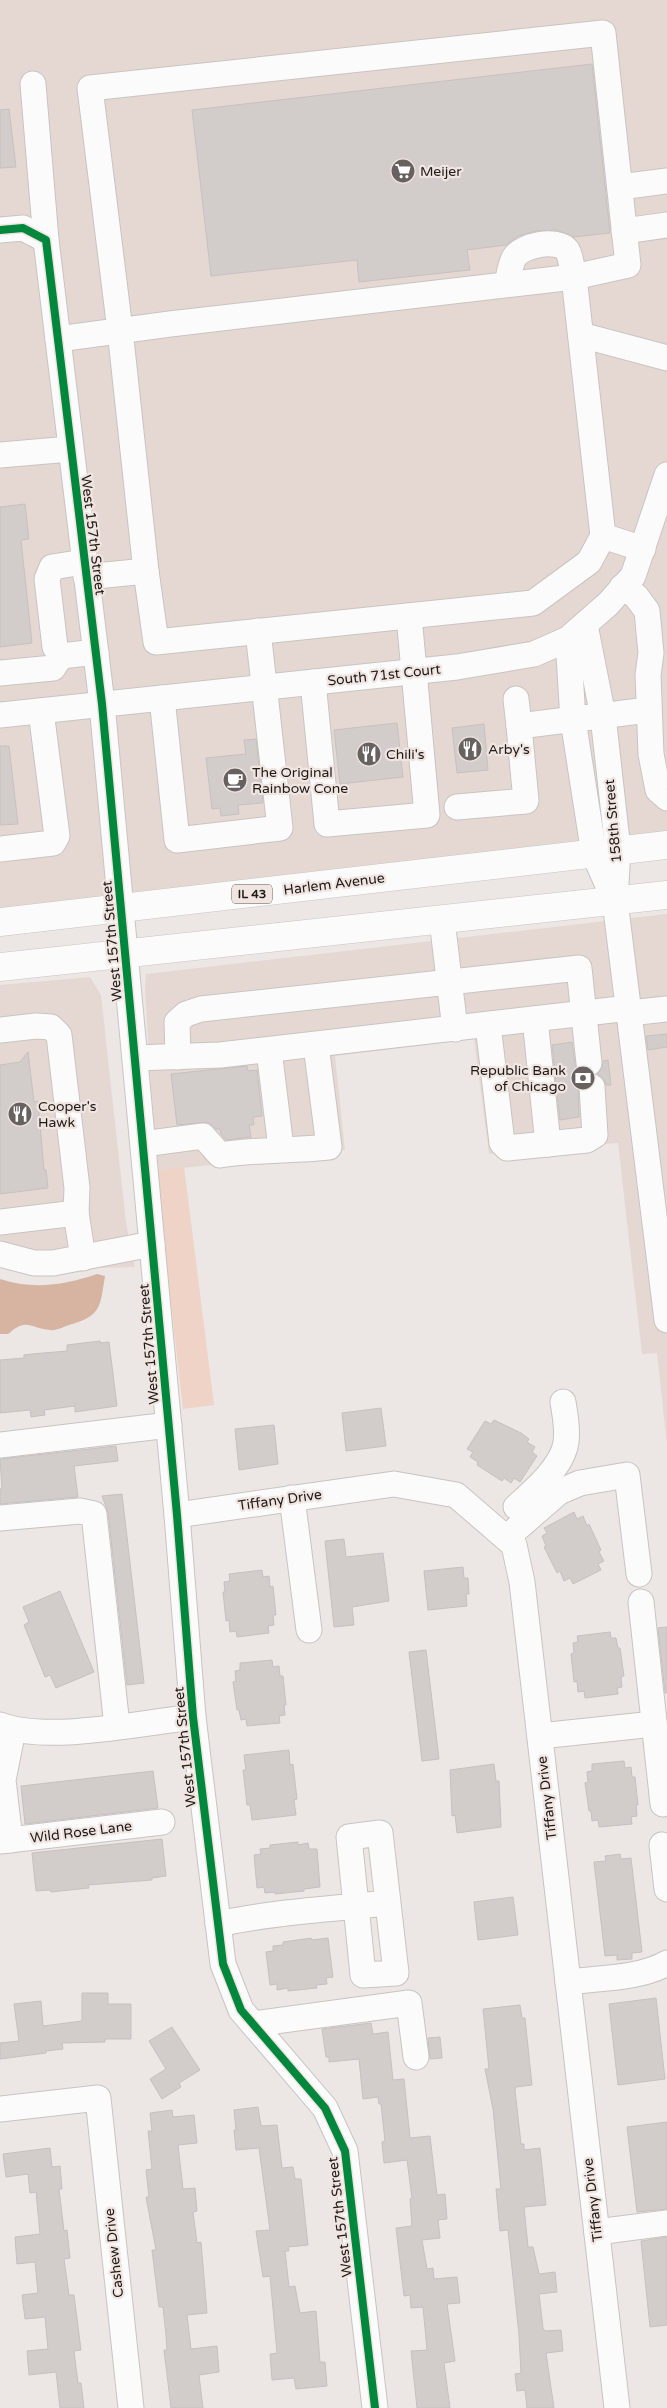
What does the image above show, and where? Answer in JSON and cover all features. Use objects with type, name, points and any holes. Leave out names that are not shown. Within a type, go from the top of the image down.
[{"type":"main road","name":"Harlem Avenue","points":[[0,922],[667,845]]},
{"type":"main road","points":[[0,967],[667,895]]},
{"type":"street","points":[[58,339],[120,330],[574,277],[628,266],[603,33],[90,88],[120,330],[146,571],[156,642],[533,603],[590,562],[602,536],[581,335],[574,277],[568,251],[560,244],[549,244],[529,247],[518,252],[513,258],[508,284]]},
{"type":"street","name":"West 157th Street","points":[[33,84],[46,240],[102,704],[169,1425],[193,1717],[223,1964],[241,2010],[325,2108],[345,2151],[375,2408]]},
{"type":"street","points":[[620,188],[667,181]]},
{"type":"street","points":[[624,232],[667,225]]},
{"type":"street","points":[[0,230],[23,228],[46,240]]},
{"type":"street","points":[[581,335],[667,358]]},
{"type":"street","points":[[0,454],[70,449]]},
{"type":"street","name":"South 71st Court","points":[[0,715],[413,672],[534,654],[577,632],[633,576],[667,475]]},
{"type":"street","points":[[602,536],[643,549]]},
{"type":"street","points":[[61,656],[55,647],[47,579],[52,567],[85,570],[146,571]]},
{"type":"street","points":[[622,587],[636,596],[647,611],[659,653],[648,676],[648,710],[651,754],[658,790],[667,798]]},
{"type":"street","points":[[313,682],[327,824],[426,815],[409,616]]},
{"type":"street","points":[[162,698],[177,840],[280,828],[258,631]]},
{"type":"street","name":"158th Street","points":[[577,632],[603,716],[606,852]]},
{"type":"street","name":"158th Street","points":[[577,632],[573,720],[606,852],[615,901],[667,1320]]},
{"type":"street","points":[[61,656],[96,652]]},
{"type":"street","points":[[0,673],[54,668],[61,656]]},
{"type":"street","points":[[457,807],[526,801],[516,699]]},
{"type":"street","points":[[0,849],[53,843],[57,836],[41,710]]},
{"type":"street","points":[[519,726],[648,710]]},
{"type":"street","points":[[442,920],[455,1029]]},
{"type":"street","points":[[178,1057],[177,1022],[186,1014],[201,1009],[579,968],[589,1063]]},
{"type":"street","points":[[135,1058],[178,1057],[269,1050],[535,1019],[629,1010],[667,1009]]},
{"type":"street","points":[[535,1019],[548,1144]]},
{"type":"street","points":[[488,1025],[502,1143],[506,1148],[587,1140],[595,1135],[592,1087]]},
{"type":"street","points":[[0,1030],[36,1026],[51,1027],[59,1035],[77,1188],[76,1213],[83,1258]]},
{"type":"street","points":[[143,1144],[203,1136],[220,1155],[281,1148],[301,1150],[329,1147],[316,1045]]},
{"type":"street","points":[[269,1050],[281,1148]]},
{"type":"street","points":[[0,1222],[76,1213]]},
{"type":"street","points":[[0,1254],[44,1264],[152,1244]]},
{"type":"street","points":[[500,1532],[535,1490],[559,1458],[566,1444],[567,1428],[564,1402]]},
{"type":"street","points":[[0,1446],[169,1425]]},
{"type":"street","points":[[500,1532],[559,1492],[580,1484],[627,1475],[639,1574]]},
{"type":"street","name":"Tiffany Drive","points":[[177,1515],[394,1484],[456,1495],[514,1544],[522,1582],[617,2408]]},
{"type":"street","points":[[292,1498],[309,1630]]},
{"type":"street","points":[[0,1518],[80,1511],[94,1514],[117,1726]]},
{"type":"street","points":[[641,1602],[663,1804]]},
{"type":"street","points":[[5,1840],[3,1780],[7,1727],[56,1733],[193,1717]]},
{"type":"street","points":[[540,1736],[654,1724]]},
{"type":"street","name":"Wild Rose Lane","points":[[5,1840],[162,1822]]},
{"type":"street","points":[[380,1833],[388,1903],[396,1974],[364,1975],[349,1837],[380,1833]]},
{"type":"street","points":[[662,1845],[667,1889]]},
{"type":"street","points":[[218,1924],[388,1903]]},
{"type":"street","points":[[568,1982],[662,1972]]},
{"type":"street","points":[[253,2024],[408,2003],[416,2057]]},
{"type":"street","name":"Cashew Drive","points":[[0,2109],[98,2098],[131,2408]]},
{"type":"street","points":[[597,2232],[667,2223]]},
{"type":"shaded area","points":[[0,0],[667,0],[667,833],[0,910]]},
{"type":"shaded area","points":[[667,914],[667,1445],[657,1353],[642,1354],[618,1143],[489,1154],[474,1039],[335,1056],[345,1150],[156,1171],[145,989],[146,974]]},
{"type":"shaded area","points":[[90,977],[101,995],[126,1223],[135,1267],[29,1270],[0,1264],[0,985]]},
{"type":"shaded area","points":[[184,1167],[214,1405],[183,1409],[156,1171]]},
{"type":"shaded area","points":[[97,1274],[105,1276],[102,1295],[98,1308],[88,1318],[55,1330],[24,1325],[8,1334],[0,1334],[0,1279],[25,1284],[49,1285]]},
{"type":"building","name":"Meijer","points":[[592,64],[610,233],[574,237],[557,230],[536,231],[518,236],[506,245],[467,250],[470,270],[359,282],[357,260],[211,276],[192,110]]},
{"type":"building","points":[[9,109],[16,167],[0,168],[0,110]]},
{"type":"building","points":[[25,504],[29,539],[21,540],[32,643],[0,647],[0,507]]},
{"type":"building","name":"Chili's","points":[[397,723],[403,777],[340,784],[334,730]]},
{"type":"building","name":"Arby's","points":[[484,724],[488,770],[457,773],[452,728]]},
{"type":"building","name":"The Original Rainbow Cone","points":[[256,739],[263,803],[238,805],[239,814],[221,816],[220,808],[212,809],[206,758],[246,754],[244,740]]},
{"type":"building","points":[[0,746],[9,746],[18,824],[0,825]]},
{"type":"building","points":[[667,1034],[667,1047],[648,1050],[646,1036]]},
{"type":"building","name":"Republic Bank of Chicago","points":[[572,1042],[575,1065],[578,1072],[583,1076],[578,1087],[579,1117],[560,1120],[552,1045]]},
{"type":"building","name":"Cooper's Hawk","points":[[28,1052],[34,1102],[38,1101],[44,1170],[46,1170],[48,1188],[0,1194],[0,1065],[20,1062]]},
{"type":"building","points":[[608,1060],[611,1085],[606,1085],[604,1079],[598,1074],[602,1068],[603,1061]]},
{"type":"building","points":[[247,1066],[248,1071],[257,1070],[262,1116],[253,1117],[254,1125],[249,1125],[251,1137],[226,1140],[221,1134],[220,1129],[216,1129],[208,1122],[177,1125],[171,1074]]},
{"type":"building","points":[[100,1341],[100,1343],[109,1342],[117,1406],[75,1412],[75,1406],[44,1410],[45,1415],[31,1417],[30,1410],[0,1413],[0,1360],[24,1358],[24,1355],[67,1351],[67,1345]]},
{"type":"building","points":[[381,1408],[386,1446],[346,1451],[342,1413]]},
{"type":"building","points":[[494,1420],[521,1433],[529,1439],[527,1442],[535,1447],[532,1452],[537,1456],[520,1482],[514,1478],[511,1483],[504,1478],[502,1481],[477,1465],[478,1462],[470,1457],[473,1452],[467,1449],[485,1421],[491,1424]]},
{"type":"building","points":[[274,1425],[278,1464],[239,1470],[235,1429]]},
{"type":"building","points":[[116,1446],[118,1461],[74,1466],[78,1497],[0,1504],[0,1489],[2,1489],[0,1459]]},
{"type":"building","points":[[122,1494],[144,1683],[127,1685],[108,1512],[102,1496]]},
{"type":"building","points":[[574,1512],[577,1519],[583,1516],[587,1526],[589,1524],[604,1561],[598,1564],[601,1570],[573,1584],[570,1578],[564,1581],[560,1571],[557,1573],[544,1547],[546,1546],[542,1536],[547,1533],[544,1528]]},
{"type":"building","points":[[344,1539],[346,1557],[383,1553],[389,1601],[352,1607],[354,1625],[334,1627],[325,1541]]},
{"type":"building","points":[[463,1567],[464,1578],[468,1578],[469,1594],[466,1594],[467,1606],[428,1610],[424,1571]]},
{"type":"building","points":[[262,1570],[263,1577],[269,1576],[270,1587],[273,1586],[276,1615],[273,1615],[274,1625],[268,1626],[269,1633],[237,1637],[236,1631],[230,1632],[229,1620],[226,1621],[223,1592],[225,1592],[224,1582],[230,1581],[229,1574]]},
{"type":"building","points":[[60,1591],[94,1672],[56,1688],[50,1675],[45,1677],[24,1625],[29,1622],[23,1607]]},
{"type":"building","points":[[667,1627],[667,1693],[665,1693],[658,1628]]},
{"type":"building","points":[[610,1632],[611,1638],[616,1638],[618,1648],[620,1648],[624,1676],[621,1677],[622,1687],[617,1688],[618,1694],[585,1698],[584,1691],[578,1692],[577,1681],[574,1682],[571,1654],[574,1653],[573,1643],[578,1642],[577,1636]]},
{"type":"building","points":[[426,1650],[439,1759],[422,1761],[409,1652]]},
{"type":"building","points":[[272,1660],[273,1667],[279,1666],[280,1676],[283,1676],[286,1705],[284,1705],[285,1715],[279,1716],[280,1723],[247,1726],[246,1719],[241,1720],[239,1710],[237,1710],[233,1682],[236,1681],[235,1671],[240,1670],[240,1663]]},
{"type":"building","points":[[289,1750],[290,1765],[293,1764],[297,1799],[294,1800],[296,1815],[252,1820],[250,1805],[247,1805],[243,1770],[246,1770],[244,1755]]},
{"type":"building","points":[[624,1761],[625,1768],[631,1767],[632,1777],[635,1777],[638,1805],[636,1805],[637,1816],[631,1817],[632,1824],[599,1827],[598,1820],[592,1821],[591,1811],[589,1811],[585,1783],[588,1782],[587,1772],[592,1771],[592,1764]]},
{"type":"building","points":[[494,1764],[496,1781],[499,1781],[501,1827],[457,1833],[455,1815],[452,1816],[450,1770]]},
{"type":"building","points":[[153,1771],[158,1808],[25,1824],[21,1786]]},
{"type":"building","points":[[162,1839],[166,1876],[152,1878],[152,1880],[88,1885],[89,1888],[51,1892],[50,1890],[36,1891],[32,1853]]},
{"type":"building","points":[[298,1842],[298,1845],[308,1843],[309,1849],[317,1849],[320,1887],[275,1894],[275,1892],[265,1893],[264,1887],[257,1888],[254,1855],[261,1854],[260,1849],[270,1848],[270,1845]]},
{"type":"building","points":[[620,1854],[621,1859],[631,1858],[642,1952],[632,1953],[632,1959],[617,1960],[617,1955],[605,1956],[594,1862],[606,1861],[605,1856]]},
{"type":"building","points":[[513,1897],[518,1935],[478,1940],[474,1902]]},
{"type":"building","points":[[311,1938],[312,1940],[328,1938],[333,1977],[326,1978],[327,1984],[316,1985],[317,1988],[288,1991],[288,1988],[277,1990],[277,1984],[270,1985],[266,1952],[273,1951],[273,1946],[283,1945],[283,1942]]},
{"type":"building","points":[[82,1993],[108,1993],[108,2004],[131,2004],[131,2039],[105,2039],[105,2042],[62,2043],[63,2049],[0,2059],[0,2043],[19,2041],[14,2004],[41,2001],[43,2026],[82,2021]]},
{"type":"building","points":[[656,1998],[665,2079],[618,2085],[609,2004]]},
{"type":"building","points":[[520,2005],[522,2018],[525,2018],[532,2085],[516,2087],[515,2090],[521,2144],[524,2144],[524,2150],[540,2148],[546,2205],[524,2207],[528,2247],[533,2247],[539,2274],[555,2272],[557,2292],[539,2294],[543,2328],[545,2331],[561,2330],[563,2351],[546,2353],[554,2408],[527,2408],[525,2390],[517,2391],[515,2374],[521,2373],[519,2335],[508,2230],[500,2231],[496,2189],[501,2189],[493,2109],[485,2069],[489,2069],[483,2009]]},
{"type":"building","points":[[371,2023],[373,2034],[388,2032],[393,2080],[404,2079],[410,2138],[430,2136],[437,2195],[445,2194],[447,2219],[438,2220],[440,2238],[422,2240],[427,2269],[433,2268],[434,2279],[457,2277],[460,2303],[447,2304],[455,2361],[444,2363],[450,2408],[417,2408],[411,2351],[427,2350],[423,2307],[411,2308],[410,2295],[404,2296],[396,2228],[412,2226],[410,2199],[412,2198],[407,2160],[384,2163],[382,2142],[385,2141],[381,2104],[379,2104],[378,2097],[363,2099],[359,2059],[329,2062],[329,2057],[326,2057],[322,2029]]},
{"type":"building","points":[[172,2027],[200,2070],[179,2083],[181,2087],[162,2099],[150,2079],[166,2069],[149,2041]]},
{"type":"building","points":[[440,2037],[442,2058],[430,2059],[428,2038]]},
{"type":"building","points":[[258,2107],[261,2126],[277,2125],[282,2168],[293,2167],[295,2179],[301,2179],[308,2245],[288,2247],[289,2251],[285,2251],[289,2287],[295,2286],[300,2313],[316,2311],[320,2362],[325,2362],[327,2386],[296,2389],[294,2378],[272,2380],[270,2354],[277,2353],[270,2276],[263,2277],[256,2231],[270,2230],[259,2148],[236,2150],[234,2130],[236,2130],[234,2110]]},
{"type":"building","points":[[172,2110],[173,2117],[194,2115],[197,2143],[178,2145],[183,2189],[195,2188],[197,2211],[193,2212],[197,2243],[201,2242],[207,2313],[187,2315],[191,2349],[217,2346],[219,2372],[199,2375],[203,2408],[171,2408],[164,2350],[167,2350],[163,2307],[159,2307],[152,2250],[156,2250],[146,2197],[149,2197],[146,2170],[152,2169],[148,2131],[152,2131],[150,2113]]},
{"type":"building","points":[[667,2122],[667,2209],[637,2212],[627,2127]]},
{"type":"building","points":[[50,2148],[52,2167],[60,2166],[62,2189],[59,2189],[64,2231],[67,2230],[70,2258],[64,2259],[69,2295],[74,2295],[81,2350],[74,2351],[78,2383],[81,2383],[84,2408],[60,2408],[56,2372],[29,2375],[27,2351],[48,2349],[45,2317],[25,2319],[22,2295],[38,2293],[35,2262],[17,2264],[15,2237],[40,2234],[36,2192],[30,2193],[28,2174],[6,2177],[3,2154]]},
{"type":"building","points":[[667,2237],[667,2325],[650,2327],[641,2241]]},
{"type":"cycle path","points":[[0,230],[23,228],[46,240],[102,704],[177,1515],[193,1717],[223,1964],[241,2010],[325,2108],[345,2151],[375,2408]]},
{"type":"place","name":"Meijer","points":[[403,171]]},
{"type":"place","name":"Arby's","points":[[470,749]]},
{"type":"place","name":"Chili's","points":[[369,754]]},
{"type":"place","name":"The Original Rainbow Cone","points":[[235,780]]},
{"type":"place","name":"Republic Bank of Chicago","points":[[583,1078]]},
{"type":"place","name":"Cooper's Hawk","points":[[20,1114]]}]
